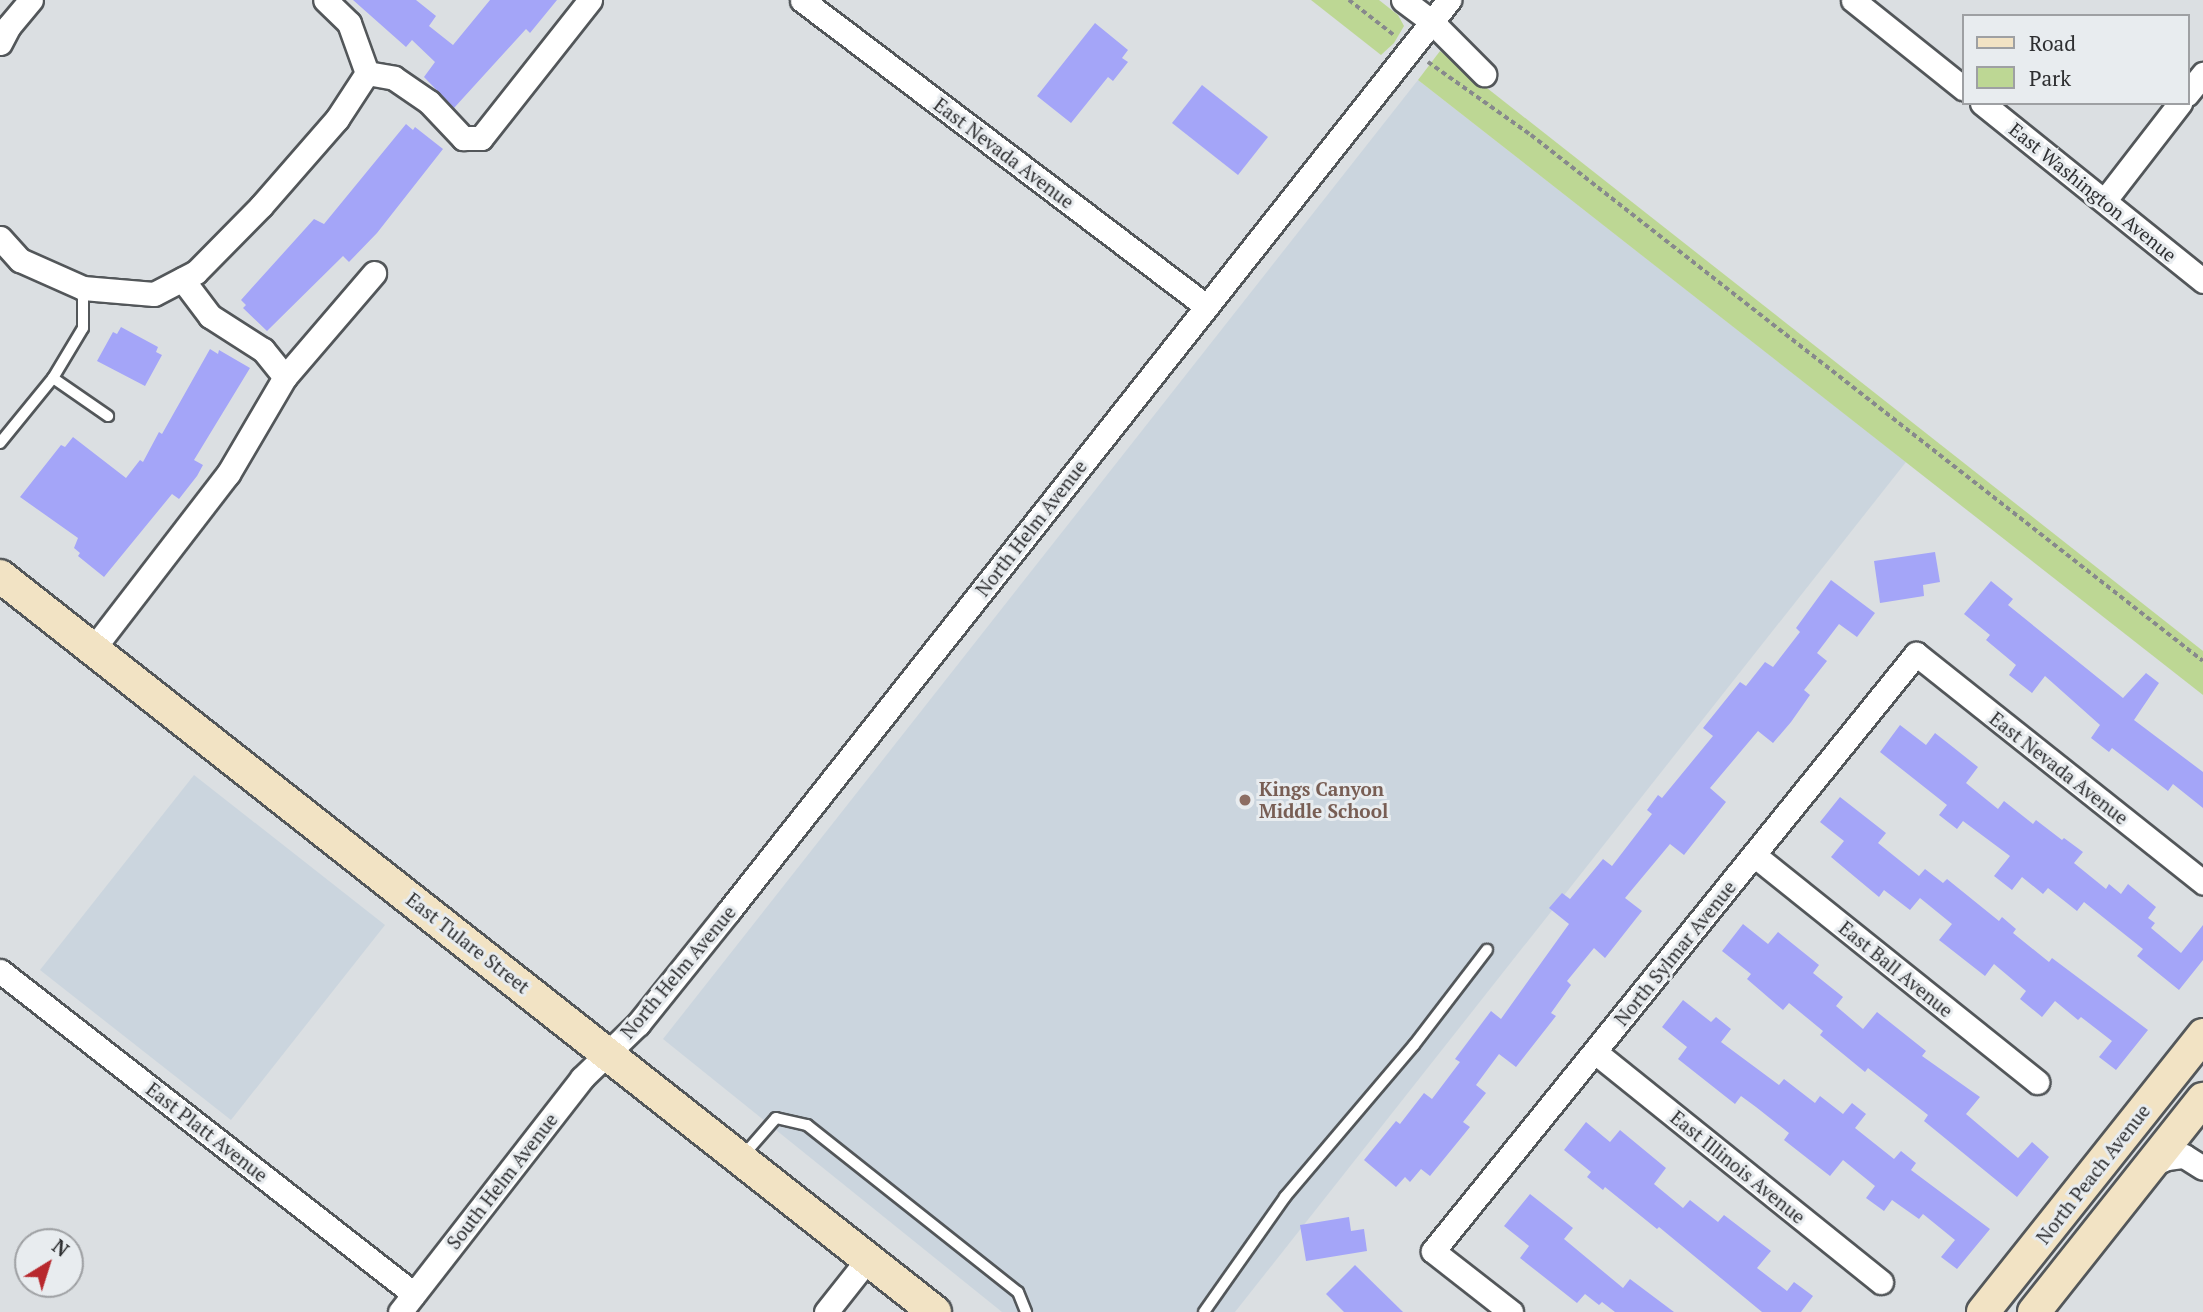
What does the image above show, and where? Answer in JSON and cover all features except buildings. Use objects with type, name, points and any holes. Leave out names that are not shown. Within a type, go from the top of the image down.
[{"type":"main road","name":"East Tulare Street","points":[[0,576],[935,1312]]},
{"type":"main road","name":"North Peach Avenue","points":[[1983,1312],[2203,1035]]},
{"type":"main road","points":[[2199,1111],[2187,1098],[2203,1070]]},
{"type":"main road","name":"North Peach Avenue","points":[[2034,1312],[2150,1166],[2199,1111]]},
{"type":"street","points":[[0,43],[9,26],[31,0]]},
{"type":"street","points":[[325,0],[349,23],[367,73]]},
{"type":"street","points":[[367,73],[394,78],[429,102],[463,138],[481,138],[590,0]]},
{"type":"street","name":"East Nevada Avenue","points":[[802,0],[1206,306]]},
{"type":"street","points":[[1403,0],[1432,22],[1484,74]]},
{"type":"street","name":"North Helm Avenue","points":[[608,1052],[638,1024],[720,923],[1449,0]]},
{"type":"street","points":[[1853,0],[1962,87]]},
{"type":"street","points":[[0,238],[20,260],[83,288],[154,294],[196,272],[261,206],[337,119],[367,73]]},
{"type":"street","points":[[2189,92],[2203,74]]},
{"type":"street","name":"East Washington Avenue","points":[[1985,105],[2203,281]]},
{"type":"street","points":[[2105,200],[2178,105]]},
{"type":"street","points":[[93,649],[228,474],[285,377],[374,273]]},
{"type":"street","points":[[182,279],[210,316],[263,350],[285,377]]},
{"type":"street","name":"East Nevada Avenue","points":[[1916,654],[2203,882]]},
{"type":"street","name":"North Sylmar Avenue","points":[[1511,1312],[1433,1251],[1916,654]]},
{"type":"street","name":"East Ball Avenue","points":[[1754,855],[2037,1082]]},
{"type":"street","name":"East Platt Avenue","points":[[0,971],[407,1303]]},
{"type":"street","name":"South Helm Avenue","points":[[407,1303],[582,1078],[608,1052]]},
{"type":"street","name":"East Illinois Avenue","points":[[1595,1052],[1881,1282]]},
{"type":"street","points":[[2150,1166],[2167,1158],[2184,1156],[2203,1168]]},
{"type":"street","points":[[825,1312],[868,1259]]},
{"type":"lane","points":[[0,443],[53,378],[83,328],[83,288]]},
{"type":"lane","points":[[53,378],[108,416]]},
{"type":"lane","points":[[1204,1312],[1285,1197],[1414,1045],[1487,950]]},
{"type":"lane","points":[[740,1159],[776,1118],[807,1125],[1018,1292],[1026,1312]]},
{"type":"path","points":[[1349,0],[1411,49],[1531,135],[2203,661]]},
{"type":"shaded area","name":"Kings Canyon Middle School","points":[[1418,80],[1906,462],[1235,1312],[1002,1312],[663,1039]]},
{"type":"shaded area","points":[[194,775],[385,925],[231,1120],[40,970]]},
{"type":"green space","points":[[1311,0],[1379,0],[1398,15],[1404,26],[1394,43],[1381,55]]},
{"type":"green space","points":[[1440,51],[2203,651],[2203,695],[1418,80]]},
{"type":"place","name":"Kings Canyon Middle School","points":[[1245,800]]}]
